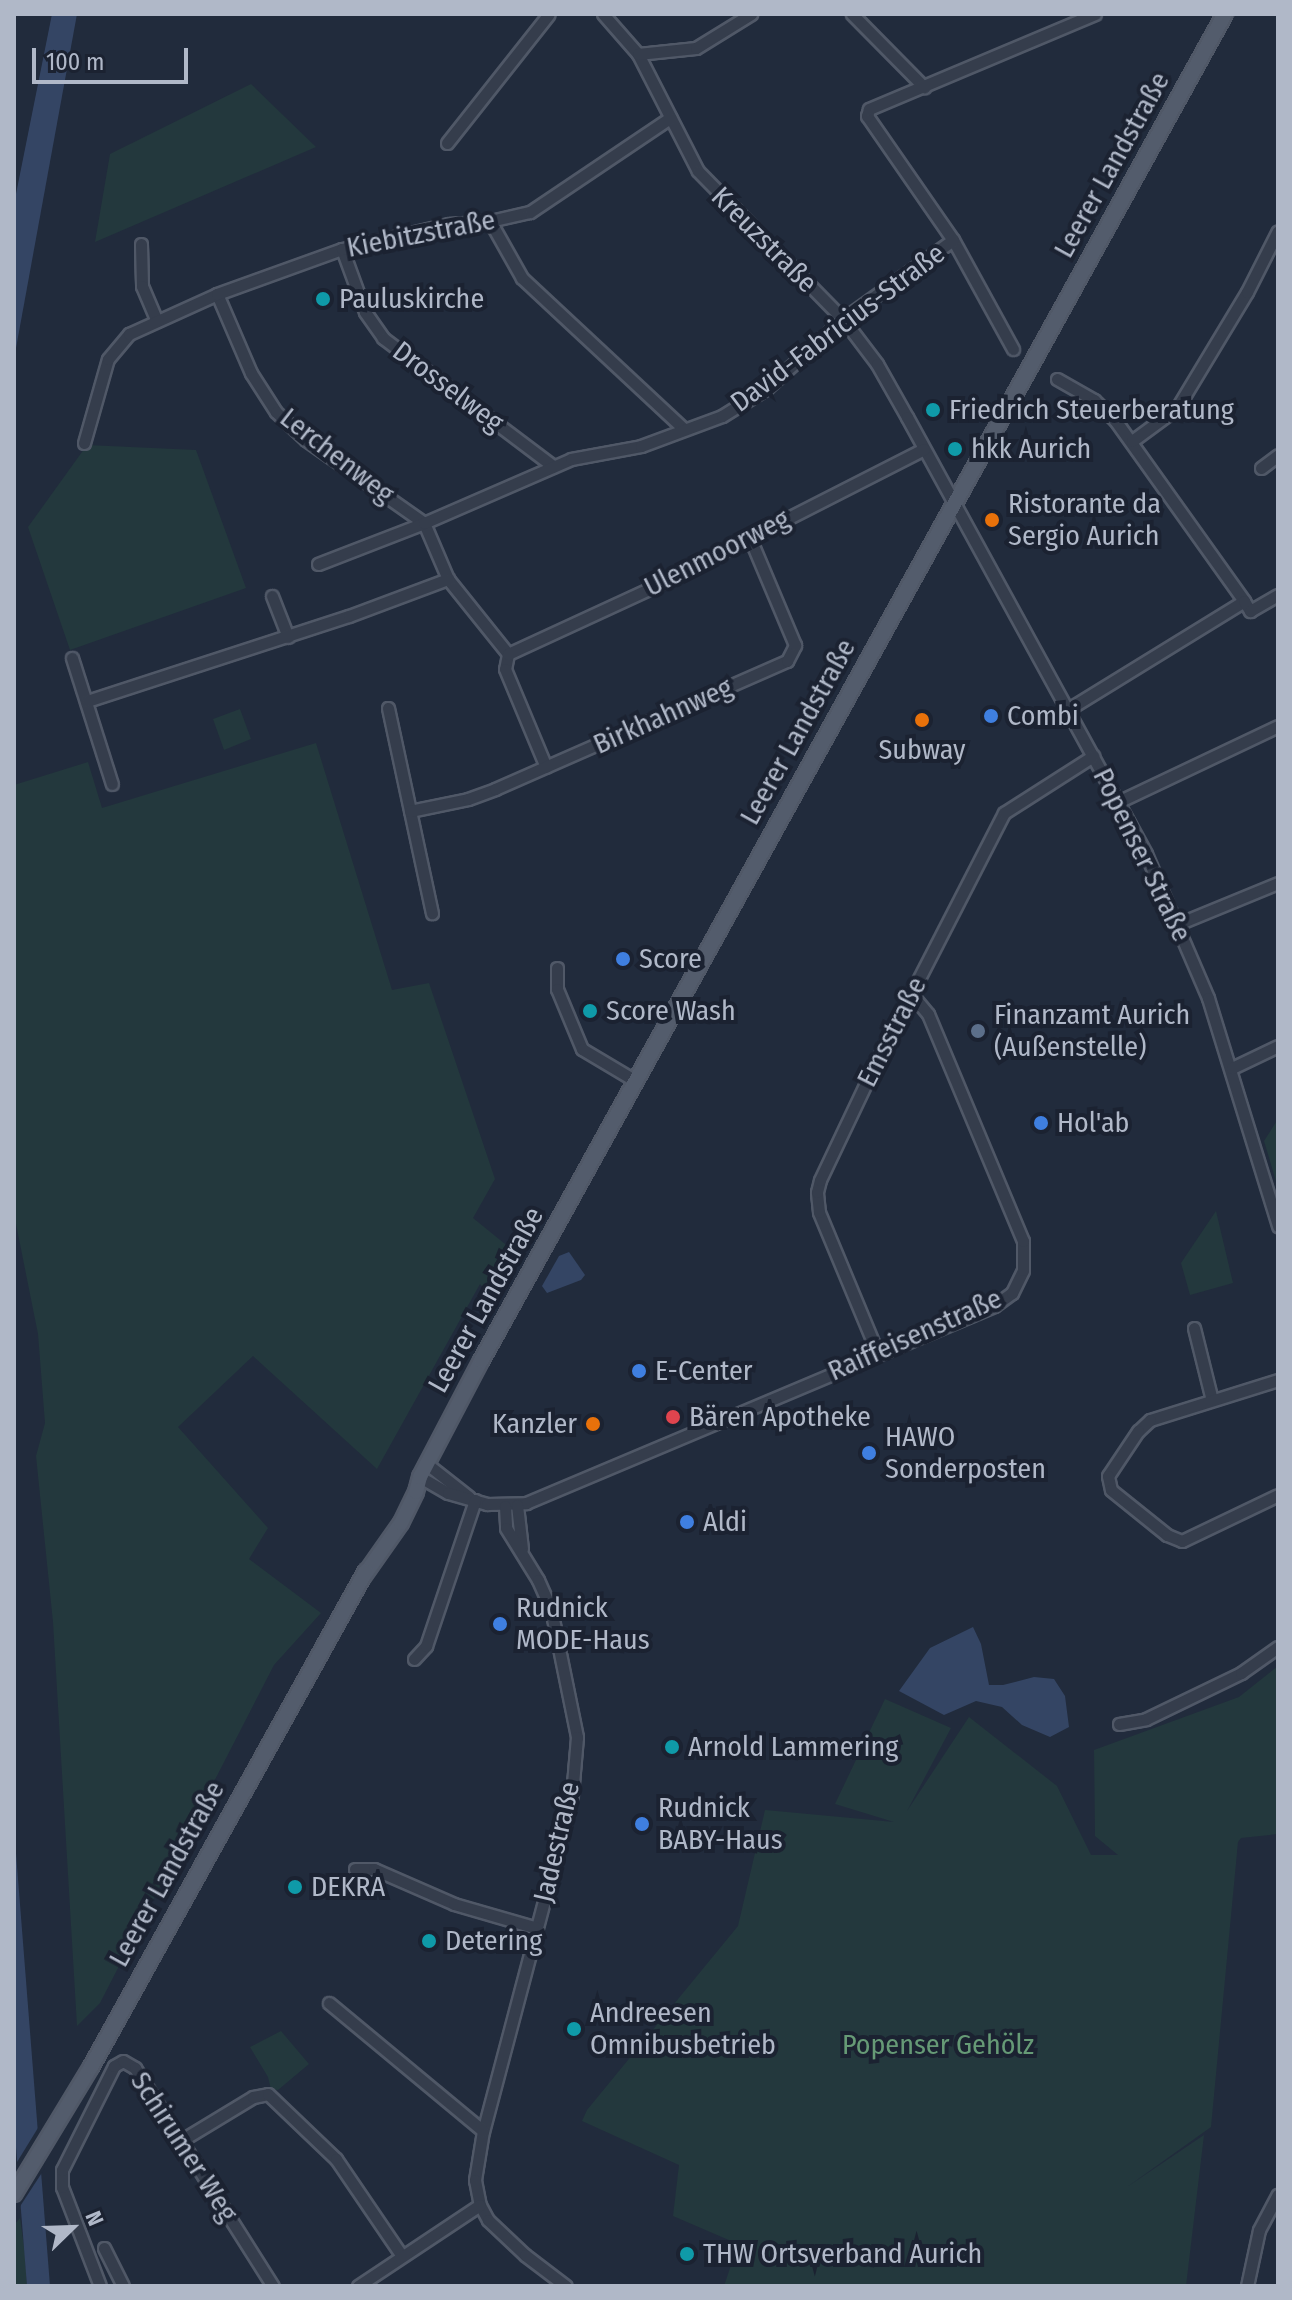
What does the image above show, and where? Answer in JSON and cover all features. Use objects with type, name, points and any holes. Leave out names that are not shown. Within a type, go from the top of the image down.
[{"type":"main road","name":"Leerer Landstraße","points":[[14,2194],[54,2132],[363,1577],[398,1507],[423,1470],[1225,14]]},
{"type":"street","points":[[447,143],[549,14]]},
{"type":"street","name":"Kreuzstraße","points":[[603,14],[638,54],[689,158],[707,182],[843,319],[877,364],[955,505]]},
{"type":"street","points":[[638,54],[696,48],[751,14]]},
{"type":"street","points":[[852,14],[924,87]]},
{"type":"street","points":[[1013,349],[953,240],[867,116],[869,109],[1095,14]]},
{"type":"street","name":"Kiebitzstraße","points":[[84,443],[108,359],[129,334],[217,294],[342,249],[449,224],[490,221],[530,212],[670,118]]},
{"type":"street","points":[[490,221],[522,278],[684,429]]},
{"type":"street","points":[[1132,441],[1177,408],[1247,292],[1278,231]]},
{"type":"street","name":"David-Fabricius-Straße","points":[[318,564],[424,523],[553,466],[641,446],[746,403],[794,367],[843,319],[953,240]]},
{"type":"street","points":[[141,244],[142,286],[157,321]]},
{"type":"street","name":"Drosselweg","points":[[342,249],[365,312],[383,338],[553,466]]},
{"type":"street","name":"Lerchenweg","points":[[217,294],[251,373],[276,412],[306,440],[424,523]]},
{"type":"street","points":[[1057,379],[1094,400],[1132,441],[1250,611],[1278,595]]},
{"type":"street","name":"Ulenmoorweg","points":[[508,654],[653,587],[924,449]]},
{"type":"street","points":[[1261,468],[1278,455]]},
{"type":"street","name":"Popenser Straße","points":[[955,505],[1120,801],[1178,924],[1232,1068],[1278,1226]]},
{"type":"street","points":[[424,523],[448,579],[508,654],[505,669],[546,767]]},
{"type":"street","name":"Birkhahnweg","points":[[410,811],[468,799],[787,661],[795,645],[749,536]]},
{"type":"street","points":[[87,701],[288,637],[448,579]]},
{"type":"street","points":[[272,596],[288,637]]},
{"type":"street","points":[[1067,710],[1244,601]]},
{"type":"street","points":[[72,658],[112,784]]},
{"type":"street","points":[[388,708],[432,913]]},
{"type":"street","points":[[1120,801],[1278,726]]},
{"type":"street","name":"Emsstraße","points":[[878,1354],[819,1212],[817,1192],[911,994],[1004,813],[1093,756]]},
{"type":"street","points":[[1178,924],[1278,883]]},
{"type":"street","points":[[557,968],[557,989],[582,1049],[636,1081]]},
{"type":"street","name":"Raiffeisenstraße","points":[[511,1506],[1004,1299],[1018,1284],[1025,1262],[1023,1241],[928,1014],[911,994]]},
{"type":"street","points":[[1232,1068],[1278,1046]]},
{"type":"street","points":[[1194,1328],[1212,1400]]},
{"type":"street","points":[[1278,1380],[1150,1420],[1138,1431],[1108,1476],[1111,1490],[1167,1535],[1182,1541],[1278,1495]]},
{"type":"street","points":[[423,1470],[448,1493],[511,1506]]},
{"type":"street","points":[[414,1659],[426,1646],[472,1499]]},
{"type":"street","name":"Jadestraße","points":[[480,2205],[475,2180],[483,2131],[572,1795],[577,1737],[551,1609],[522,1554],[511,1506]]},
{"type":"street","points":[[1119,1724],[1146,1719],[1241,1673],[1278,1647]]},
{"type":"street","points":[[355,1869],[374,1869],[454,1904],[537,1928]]},
{"type":"street","points":[[329,2003],[483,2131]]},
{"type":"street","name":"Schirumer Weg","points":[[100,2286],[62,2187],[62,2170],[114,2066],[123,2061],[132,2064],[273,2286]]},
{"type":"street","points":[[182,2140],[253,2097],[268,2094],[336,2159],[402,2256]]},
{"type":"street","points":[[1247,2286],[1259,2230],[1278,2195]]},
{"type":"street","points":[[358,2286],[480,2205],[499,2233],[548,2281],[566,2286]]},
{"type":"street","points":[[104,2248],[123,2286]]},
{"type":"green space","points":[[251,84],[316,147],[95,242],[110,154]]},
{"type":"green space","points":[[87,445],[196,450],[246,588],[70,650],[28,527]]},
{"type":"green space","points":[[240,709],[251,739],[224,750],[213,719]]},
{"type":"green space","points":[[316,743],[392,990],[429,983],[495,1179],[473,1218],[521,1257],[497,1304],[480,1284],[377,1469],[253,1356],[178,1427],[268,1528],[249,1559],[321,1613],[274,1665],[100,2003],[77,2026],[53,1622],[36,1456],[45,1423],[38,1334],[14,1214],[14,785],[88,762],[102,808]]},
{"type":"green space","points":[[1278,1119],[1278,1188],[1264,1141]]},
{"type":"green space","points":[[1216,1211],[1233,1283],[1190,1295],[1181,1263]]},
{"type":"green space","name":"Popenser Gehölz","points":[[1278,1666],[1278,1834],[1241,1838],[1238,1842],[1211,2127],[1127,2187],[1204,2135],[1186,2286],[724,2286],[738,2244],[673,2216],[679,2165],[582,2121],[587,2110],[738,1926],[765,1810],[894,1822],[835,1804],[885,1699],[951,1728],[907,1811],[969,1717],[1057,1786],[1091,1855],[1118,1855],[1095,1836],[1094,1750],[1239,1697]]},
{"type":"green space","points":[[281,2031],[309,2064],[278,2090],[271,2089],[268,2077],[250,2047]]},
{"type":"green space","points":[[20,2218],[27,2286],[14,2286],[14,2225]]},
{"type":"water","points":[[52,14],[77,14],[14,359],[14,204]]},
{"type":"water","points":[[569,1252],[585,1275],[581,1280],[547,1293],[542,1286],[559,1256]]},
{"type":"water","points":[[973,1627],[981,1644],[989,1685],[1003,1685],[1034,1677],[1054,1679],[1065,1696],[1069,1727],[1050,1737],[1022,1725],[1002,1707],[976,1701],[944,1715],[899,1691],[930,1648]]},
{"type":"water","points":[[14,1828],[50,2286],[27,2286],[14,2122]]},
{"type":"pier","points":[[41,2123],[45,2168],[17,2211],[14,2167]]},
{"type":"place","name":"Pauluskirche","points":[[323,299]]},
{"type":"place","name":"Friedrich Steuerberatung","points":[[933,410]]},
{"type":"place","name":"hkk Aurich","points":[[955,449]]},
{"type":"place","name":"Ristorante da Sergio Aurich","points":[[992,520]]},
{"type":"place","name":"Combi","points":[[991,716]]},
{"type":"place","name":"Subway","points":[[922,720]]},
{"type":"place","name":"Score","points":[[623,959]]},
{"type":"place","name":"Score Wash","points":[[590,1011]]},
{"type":"place","name":"Finanzamt Aurich (Außenstelle)","points":[[978,1031]]},
{"type":"place","name":"Hol'ab","points":[[1041,1123]]},
{"type":"place","name":"E-Center","points":[[639,1371]]},
{"type":"place","name":"Bären Apotheke","points":[[673,1417]]},
{"type":"place","name":"Kanzler","points":[[593,1424]]},
{"type":"place","name":"HAWO Sonderposten","points":[[869,1453]]},
{"type":"place","name":"Aldi","points":[[687,1522]]},
{"type":"place","name":"Rudnick MODE-Haus","points":[[500,1624]]},
{"type":"place","name":"Arnold Lammering","points":[[672,1747]]},
{"type":"place","name":"Rudnick BABY-Haus","points":[[642,1824]]},
{"type":"place","name":"DEKRA","points":[[295,1887]]},
{"type":"place","name":"Detering","points":[[429,1941]]},
{"type":"place","name":"Andreesen Omnibusbetrieb","points":[[574,2029]]},
{"type":"place","name":"THW Ortsverband Aurich","points":[[687,2254]]}]
